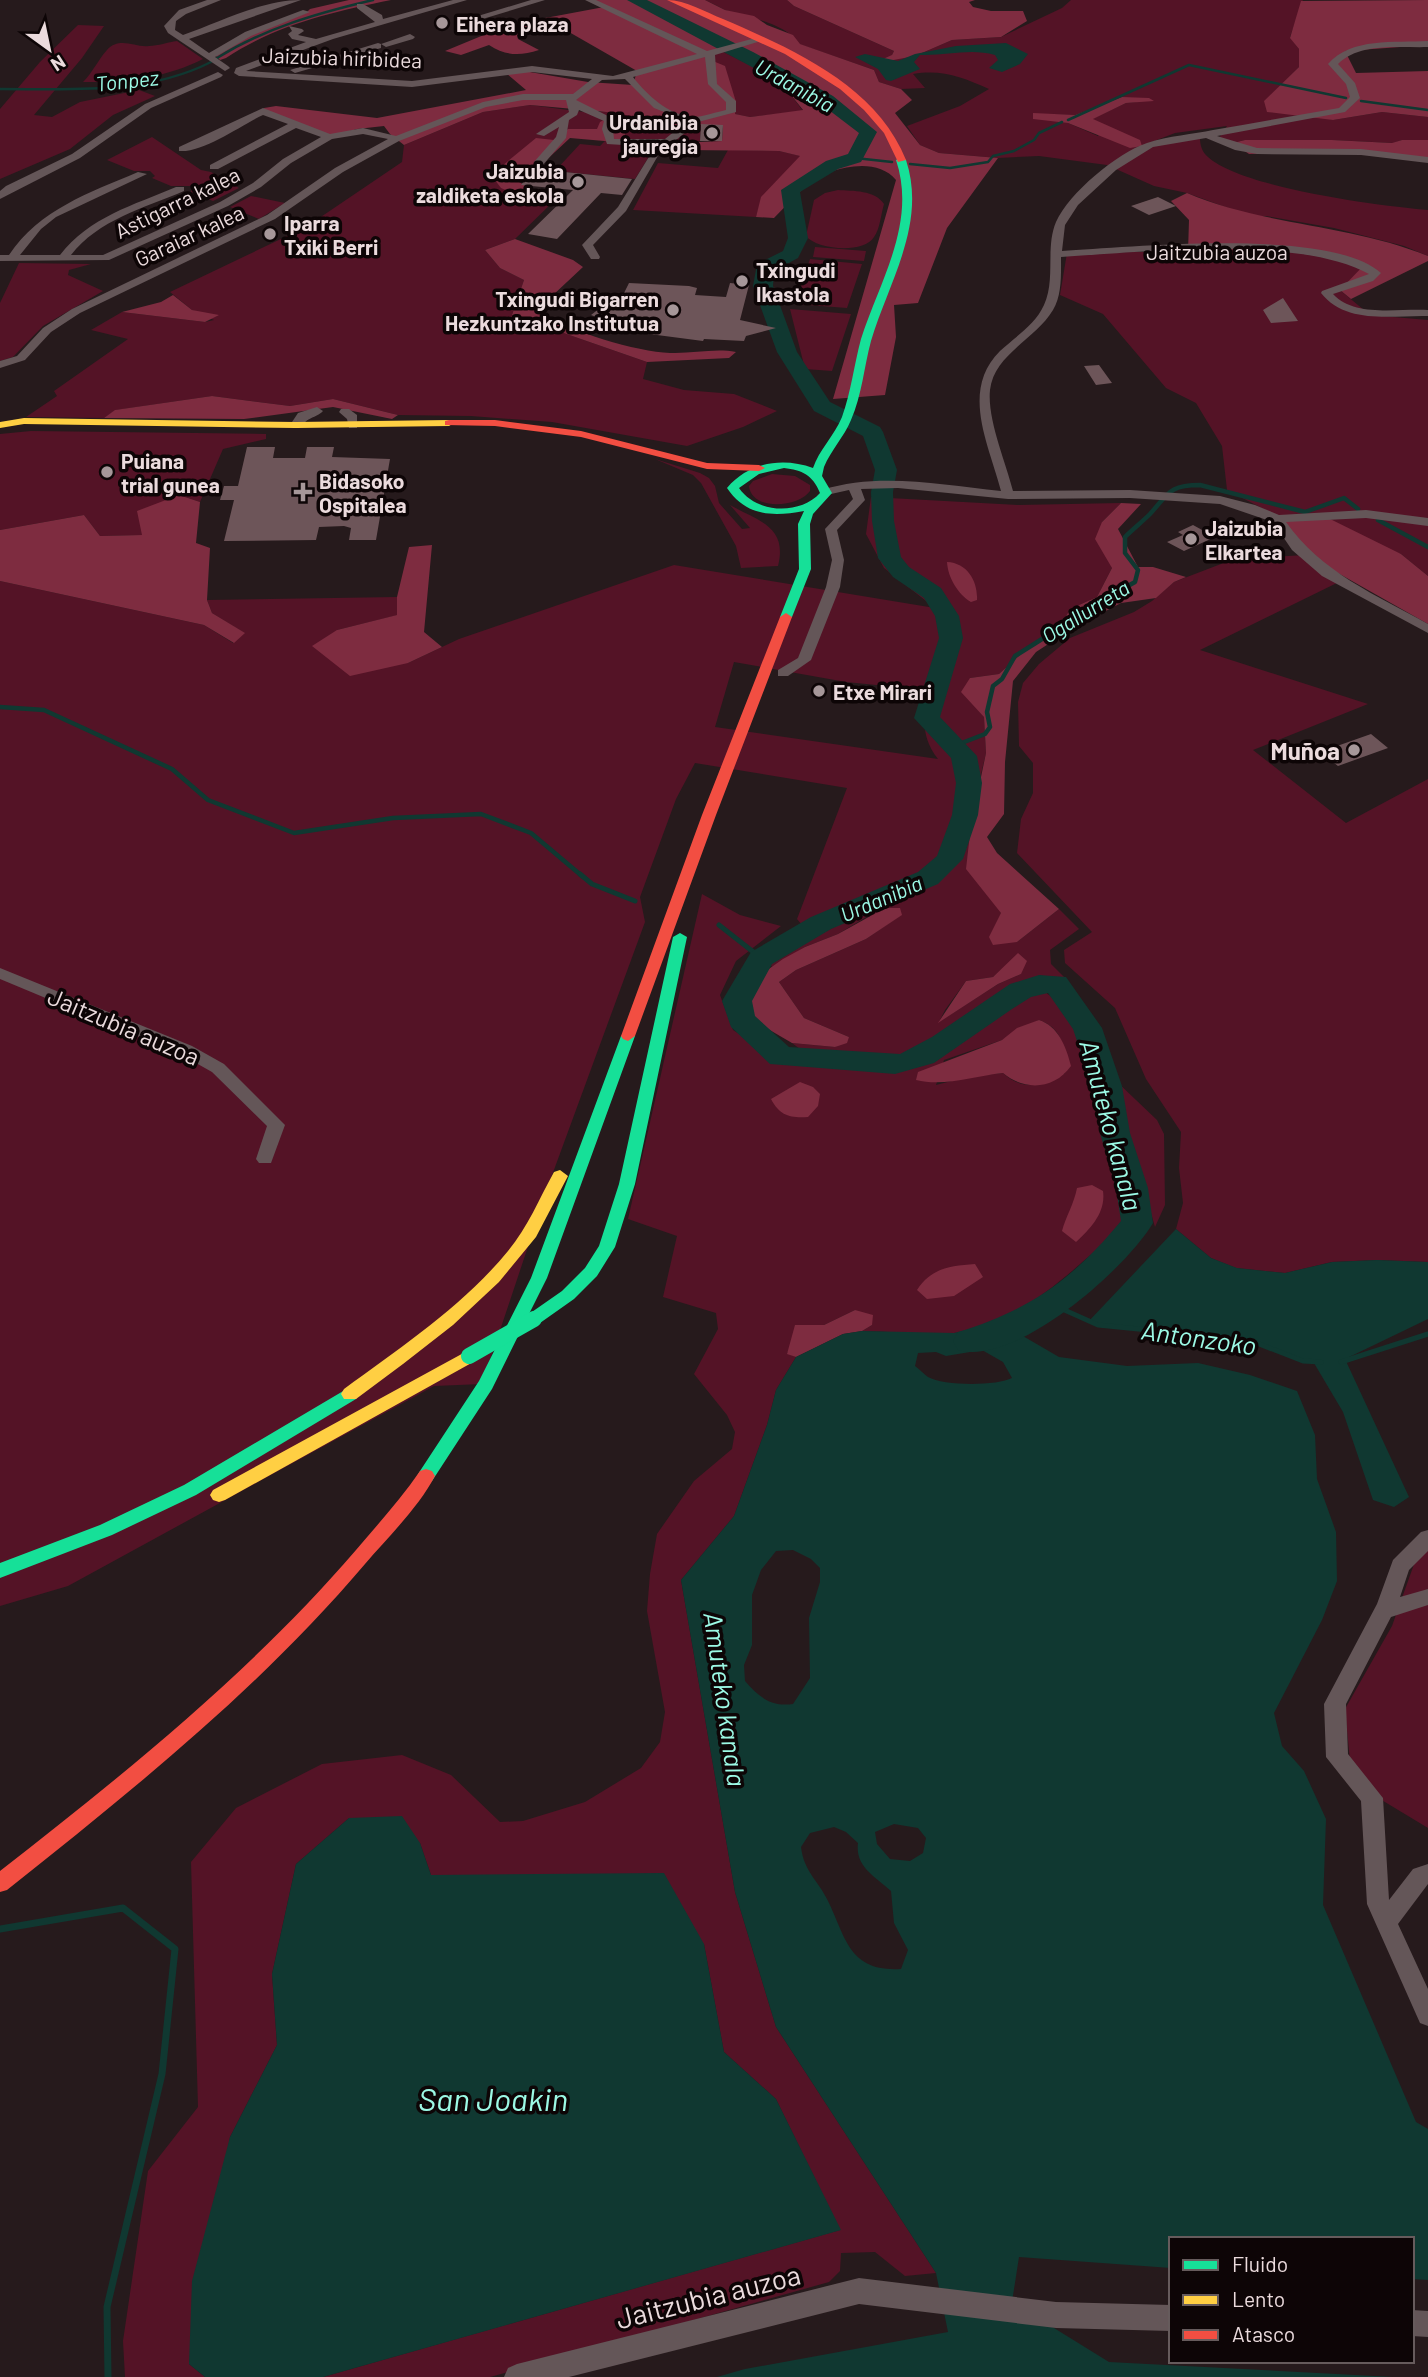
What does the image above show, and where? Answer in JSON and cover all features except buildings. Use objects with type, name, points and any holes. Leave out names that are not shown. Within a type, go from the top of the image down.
[{"type":"main road","points":[[0,1883],[201,1721],[275,1652],[340,1583],[422,1482],[486,1384],[540,1278],[709,815],[805,569],[804,524],[820,488],[817,466],[843,428],[850,407],[864,349],[905,229],[909,208],[907,178],[890,136],[862,104],[820,72],[759,40],[671,0]]},
{"type":"main road","points":[[237,423],[317,411],[349,418],[399,422],[495,423],[539,427],[622,443],[707,466],[798,467],[820,488]]},
{"type":"main road","points":[[0,416],[24,421]]},
{"type":"main road","points":[[0,425],[24,421],[296,425],[349,418]]},
{"type":"main road","points":[[734,489],[741,476],[812,453],[832,442]]},
{"type":"main road","points":[[0,1574],[106,1530],[190,1490],[348,1396],[425,1338],[499,1272],[529,1234],[548,1201],[583,1125],[694,812],[791,568],[793,545],[784,529],[759,509],[740,500],[734,489],[707,466]]},
{"type":"main road","points":[[759,509],[789,512],[820,488]]},
{"type":"main road","points":[[0,1574],[131,1534],[227,1491],[534,1319],[568,1295],[591,1272],[607,1247],[627,1184],[688,899],[709,815]]},
{"type":"main road","points":[[574,1184],[583,1125]]},
{"type":"street","points":[[217,0],[174,17],[170,22],[171,31],[208,57],[228,77],[316,42],[463,0]]},
{"type":"street","points":[[182,39],[247,14],[297,0]]},
{"type":"street","points":[[414,0],[432,9]]},
{"type":"street","points":[[463,22],[541,0]]},
{"type":"street","points":[[589,0],[712,57],[710,82],[714,89],[732,101],[731,112],[695,120],[679,117],[656,108],[638,92],[628,77]]},
{"type":"street","points":[[360,6],[379,17],[377,18],[381,22]]},
{"type":"street","points":[[208,57],[248,34],[306,12]]},
{"type":"street","points":[[278,33],[293,31],[348,55]]},
{"type":"street","points":[[295,70],[410,37]]},
{"type":"street","name":"Jaizubia hiribidea","points":[[239,71],[395,84],[450,80],[503,70],[532,68],[598,79],[628,77],[759,40]]},
{"type":"street","points":[[1008,495],[984,394],[987,376],[997,360],[1046,311],[1054,296],[1060,226],[1071,205],[1143,148],[1204,133],[1320,116],[1342,110],[1355,98],[1350,83],[1333,64],[1345,52],[1364,47],[1428,44]]},
{"type":"street","points":[[0,196],[20,183],[76,156],[148,106],[222,72]]},
{"type":"street","points":[[572,101],[598,79]]},
{"type":"street","name":"Garaiar kalea","points":[[0,365],[21,358],[47,330],[85,306],[271,218],[339,170],[396,139],[483,104],[523,97],[572,101]]},
{"type":"street","points":[[572,101],[610,120],[607,129],[610,142],[667,142]]},
{"type":"street","points":[[541,134],[574,113],[572,101]]},
{"type":"street","points":[[183,149],[263,111],[329,137]]},
{"type":"street","points":[[595,257],[587,245],[622,209],[655,152],[695,120]]},
{"type":"street","points":[[538,164],[561,138],[565,121]]},
{"type":"street","points":[[214,167],[296,124]]},
{"type":"street","name":"Astigarra kalea","points":[[0,258],[105,258],[224,204],[257,185],[287,161],[329,137],[363,131],[396,139]]},
{"type":"street","points":[[1204,133],[1217,142],[1243,150],[1353,152],[1428,160]]},
{"type":"street","points":[[12,258],[39,223],[53,213],[142,174]]},
{"type":"street","points":[[63,258],[71,246],[87,232],[180,189]]},
{"type":"street","name":"Jaitzubia auzoa","points":[[1058,254],[1272,248],[1352,258],[1376,272],[1369,279],[1326,293],[1332,302],[1343,309],[1358,311],[1428,313]]},
{"type":"street","points":[[296,425],[302,416],[317,411]]},
{"type":"street","points":[[820,488],[898,484],[1008,495],[1150,495],[1231,502],[1277,519],[1366,514],[1428,522]]},
{"type":"street","points":[[783,673],[804,660],[833,587],[838,560],[831,529],[859,500],[855,486]]},
{"type":"street","points":[[1277,519],[1310,560],[1327,573],[1428,629]]},
{"type":"street","name":"Jaitzubia auzoa","points":[[0,973],[186,1050],[218,1068],[276,1125],[265,1158]]},
{"type":"street","points":[[1428,1538],[1400,1566],[1384,1611],[1335,1704],[1337,1757],[1371,1798],[1378,1903],[1428,2015]]},
{"type":"street","points":[[1384,1611],[1428,1597]]},
{"type":"street","points":[[1386,1922],[1421,1876],[1428,1874]]},
{"type":"street","name":"Jaitzubia auzoa","points":[[517,2377],[859,2291],[1056,2315],[1169,2318]]},
{"type":"shaded area","points":[[349,0],[391,0],[285,28],[220,60],[215,55],[241,39],[310,9]]},
{"type":"shaded area","points":[[592,0],[705,0],[725,10],[754,16],[767,25],[793,35],[800,44],[874,70],[879,82],[901,89],[912,100],[895,113],[920,145],[939,153],[998,158],[947,228],[918,303],[894,305],[896,337],[885,395],[833,399],[896,180],[885,171],[862,166],[833,171],[812,182],[774,218],[756,217],[761,197],[800,156],[779,151],[682,150],[674,147],[678,143],[722,141],[723,125],[661,125],[641,117],[619,114],[631,124],[624,131],[627,143],[570,138],[541,165],[524,172],[519,182],[534,190],[519,196],[501,188],[491,175],[536,138],[554,140],[568,129],[597,129],[600,122],[617,113],[530,105],[483,112],[404,145],[384,126],[357,129],[329,137],[263,111],[264,108],[276,106],[377,118],[526,90],[506,73],[524,71],[588,82],[633,85],[637,71],[562,28],[517,35],[518,39],[539,50],[526,53],[507,53],[489,45],[461,55],[445,51],[508,25],[604,7]],"holes":[[[722,51],[788,83],[787,90],[803,110],[750,117],[735,114],[736,102],[725,66],[713,61],[708,55]]]},
{"type":"shaded area","points":[[705,0],[787,0],[794,6],[894,51],[892,55],[915,56],[952,40],[1001,37],[1062,8],[1071,0],[1303,0],[1290,37],[1299,49],[1299,67],[1265,101],[1333,120],[1382,112],[1428,117],[1428,140],[1402,140],[1393,143],[1245,140],[1233,143],[1219,138],[1227,126],[1175,133],[1144,145],[1200,138],[1204,153],[1208,157],[1225,168],[1250,178],[1313,194],[1428,210],[1428,256],[1404,246],[1334,228],[1266,216],[1250,216],[1187,193],[1154,186],[1107,165],[1039,156],[998,158],[939,153],[920,145],[907,126],[960,106],[989,89],[943,73],[923,73],[913,74],[925,88],[901,89],[879,82],[874,70],[799,44],[775,26],[725,10]],"holes":[[[1122,97],[1137,102],[1126,103],[1092,119],[1105,126],[1098,136],[1068,123],[1033,114],[1075,115]]]},
{"type":"shaded area","points":[[787,0],[975,0],[969,2],[973,7],[991,11],[1023,11],[1027,21],[1001,37],[952,40],[915,56],[888,61],[883,59],[894,51],[794,6]]},
{"type":"shaded area","points":[[1428,0],[1428,45],[1345,51],[1356,73],[1428,71],[1428,117],[1382,112],[1333,120],[1267,112],[1264,101],[1299,67],[1299,49],[1290,38],[1301,1]]},
{"type":"shaded area","points":[[78,25],[104,26],[82,58],[34,115],[52,117],[80,102],[139,90],[155,96],[113,115],[70,149],[0,179],[0,109],[40,62]]},
{"type":"shaded area","points":[[177,41],[203,59],[174,71],[144,78],[83,82],[112,46],[122,43],[152,46]]},
{"type":"shaded area","points":[[721,51],[789,84],[787,90],[803,111],[750,117],[734,114],[713,61],[708,55]]},
{"type":"shaded area","points":[[1122,97],[1149,98],[1154,101],[1126,103],[1093,119],[1140,140],[1142,146],[1130,148],[1068,123],[1033,119],[1033,113],[1075,115]]},
{"type":"shaded area","points":[[530,105],[584,112],[616,112],[662,125],[701,124],[700,141],[655,147],[635,179],[555,171],[580,144],[600,146],[605,141],[627,143],[597,129],[554,140],[491,175],[504,189],[512,193],[556,199],[515,239],[485,250],[500,268],[524,280],[512,315],[647,362],[643,379],[684,390],[734,394],[777,411],[743,427],[687,446],[552,422],[471,416],[398,415],[333,399],[290,406],[212,396],[116,410],[104,418],[26,417],[57,396],[54,391],[128,339],[91,330],[122,312],[205,322],[214,320],[192,310],[170,292],[306,227],[402,162],[404,145],[483,112]]},
{"type":"shaded area","points":[[152,137],[201,170],[211,172],[239,188],[213,201],[191,192],[190,186],[171,186],[152,178],[155,176],[150,171],[134,171],[107,160]]},
{"type":"shaded area","points":[[1245,140],[1392,143],[1402,140],[1428,140],[1428,158],[1363,152],[1249,154],[1233,143]]},
{"type":"shaded area","points":[[728,150],[779,151],[801,156],[762,197],[756,217],[633,210],[658,163],[718,168]]},
{"type":"shaded area","points":[[838,190],[869,194],[884,204],[878,230],[869,242],[861,246],[830,247],[806,236],[814,200],[825,193]]},
{"type":"shaded area","points":[[1187,193],[1246,212],[1398,245],[1428,256],[1428,261],[1351,299],[1340,290],[1365,264],[1279,250],[1188,252],[1189,220],[1171,201]]},
{"type":"shaded area","points":[[251,196],[285,203],[259,219],[230,207]]},
{"type":"shaded area","points":[[515,239],[573,260],[583,267],[552,296],[541,313],[553,320],[604,339],[656,352],[736,352],[729,358],[647,362],[512,315],[524,280],[500,268],[485,250]]},
{"type":"shaded area","points":[[815,247],[866,251],[864,261],[813,257]]},
{"type":"shaded area","points":[[1279,250],[1365,264],[1341,291],[1370,315],[1428,320],[1428,576],[1401,554],[1281,518],[1227,490],[1222,446],[1196,403],[1166,388],[1103,314],[1060,295],[1067,253]]},
{"type":"shaded area","points":[[810,259],[862,264],[847,308],[795,304]]},
{"type":"shaded area","points":[[19,263],[91,264],[69,270],[68,275],[103,291],[43,326],[13,357],[0,361],[0,303]]},
{"type":"shaded area","points":[[173,295],[192,310],[219,315],[205,322],[122,312],[161,302]]},
{"type":"shaded area","points":[[790,309],[851,314],[832,371],[805,369]]},
{"type":"shaded area","points":[[212,396],[290,406],[333,399],[398,415],[392,419],[333,407],[244,419],[104,418],[115,410]]},
{"type":"shaded area","name":"Puiana trial gunea","points":[[31,431],[266,434],[266,439],[223,449],[200,502],[179,495],[143,535],[100,536],[84,515],[0,530],[0,434]]},
{"type":"shaded area","points":[[655,459],[709,478],[715,486],[719,503],[742,529],[750,528],[730,505],[768,526],[779,542],[778,566],[741,568],[736,546],[701,483],[693,475]]},
{"type":"shaded area","points":[[772,474],[795,476],[810,485],[810,491],[796,501],[787,503],[776,504],[758,500],[749,486],[753,481]]},
{"type":"shaded area","points":[[179,495],[200,502],[196,543],[210,548],[207,600],[212,613],[245,633],[234,643],[204,625],[0,581],[0,530],[84,515],[100,536],[142,535],[137,511]]},
{"type":"shaded area","points":[[871,497],[1018,505],[1121,503],[1102,522],[1112,568],[1097,597],[1070,609],[1063,622],[1033,643],[999,674],[970,678],[984,717],[986,753],[977,791],[1001,913],[1017,942],[1059,909],[1079,929],[1050,950],[1051,964],[1069,982],[1064,983],[1040,975],[1007,990],[914,1055],[885,1059],[804,1052],[792,1043],[835,1047],[849,1037],[804,1018],[779,982],[796,970],[866,939],[901,915],[868,916],[838,934],[805,947],[772,967],[769,962],[873,906],[923,888],[940,873],[919,876],[802,925],[797,919],[847,788],[695,763],[676,799],[640,897],[645,922],[551,1178],[482,1384],[434,1386],[68,1586],[0,1606],[0,581],[204,625],[233,643],[244,633],[212,613],[207,600],[397,597],[398,615],[337,630],[408,663],[459,639],[674,565],[935,608],[884,568],[866,534]],"holes":[[[734,662],[846,682],[927,690],[924,718],[926,734],[938,759],[715,727]],[[1002,969],[1021,974],[998,984],[939,1022],[966,981],[993,977]]]},
{"type":"shaded area","points":[[1121,503],[1141,504],[1118,529],[1138,567],[1153,567],[1186,577],[1174,582],[1156,598],[1121,603],[1073,628],[1036,652],[1013,681],[1005,762],[1004,814],[987,837],[997,853],[1059,909],[1017,942],[993,945],[989,937],[1001,913],[966,869],[971,825],[986,753],[984,717],[961,692],[970,678],[999,674],[1033,643],[1063,622],[1070,609],[1097,597],[1112,568],[1095,539],[1102,522]]},
{"type":"shaded area","points":[[1322,515],[1401,554],[1428,576],[1428,624],[1306,555],[1281,518]]},
{"type":"shaded area","points":[[432,545],[424,632],[442,647],[408,663],[350,676],[312,646],[337,630],[397,615],[397,597],[409,547]]},
{"type":"shaded area","points":[[1306,555],[1345,579],[1200,650],[1368,704],[1253,750],[1346,823],[1428,779],[1428,1262],[1332,1262],[1285,1273],[1236,1268],[1211,1258],[1176,1229],[1183,1203],[1179,1168],[1181,1132],[1146,1079],[1115,1008],[1065,963],[1064,950],[1092,932],[1017,853],[1021,819],[1033,793],[1033,763],[1019,746],[1018,702],[1023,683],[1039,664],[1070,638],[1134,612],[1174,582],[1234,559]]},
{"type":"shaded area","points":[[947,562],[961,566],[970,575],[976,587],[977,600],[971,602],[958,590],[949,574]]},
{"type":"shaded area","points":[[702,894],[740,915],[781,926],[736,961],[720,995],[733,1030],[783,1062],[905,1069],[942,1056],[1011,1004],[1042,990],[1061,1007],[1076,1032],[1089,1063],[1107,1133],[1123,1226],[1045,1293],[1001,1320],[977,1329],[943,1334],[862,1331],[872,1325],[855,1310],[824,1325],[811,1327],[787,1353],[796,1357],[776,1390],[767,1425],[734,1516],[681,1580],[735,1892],[776,2027],[936,2273],[905,2276],[875,2252],[841,2253],[840,2271],[829,2282],[490,2377],[323,2377],[840,2230],[776,2099],[724,2052],[704,1944],[500,1876],[431,1875],[420,1843],[349,1818],[296,1864],[272,1974],[277,2045],[230,2137],[189,2364],[205,2377],[125,2377],[123,2341],[148,2171],[198,2107],[191,1862],[236,1808],[322,1764],[402,1755],[451,1775],[500,1822],[523,1821],[585,1802],[641,1768],[660,1742],[665,1712],[647,1611],[657,1534],[694,1481],[732,1449],[735,1432],[727,1415],[694,1374],[718,1329],[716,1313],[663,1297],[677,1236],[628,1219]],"holes":[[[1039,1020],[1058,1034],[1064,1048],[1065,1073],[1033,1085],[1018,1083],[1003,1073],[967,1077],[936,1085],[944,1060],[1002,1040]]]},
{"type":"shaded area","points":[[885,908],[900,908],[902,915],[866,939],[796,970],[779,982],[804,1018],[849,1037],[847,1043],[835,1047],[792,1043],[751,1019],[746,999],[756,978],[805,947],[838,934]]},
{"type":"shaded area","points":[[1018,953],[1027,961],[1021,974],[998,984],[938,1023],[966,981],[993,977]]},
{"type":"shaded area","points":[[1039,1020],[1056,1032],[1064,1044],[1071,1066],[1048,1084],[1020,1083],[1003,1073],[948,1082],[916,1080],[918,1072],[1002,1040],[1017,1028]]},
{"type":"shaded area","points":[[1115,1080],[1157,1120],[1164,1134],[1165,1205],[1155,1227],[1122,1113]]},
{"type":"shaded area","points":[[800,1082],[813,1087],[820,1094],[818,1106],[808,1117],[786,1115],[771,1099]]},
{"type":"shaded area","points":[[1092,1185],[1103,1191],[1102,1206],[1092,1225],[1076,1242],[1062,1231],[1077,1188]]},
{"type":"shaded area","points":[[975,1264],[983,1277],[954,1296],[927,1299],[917,1290],[935,1273]]},
{"type":"shaded area","points":[[855,1310],[873,1315],[872,1325],[862,1331],[843,1334],[796,1357],[787,1354],[795,1325],[824,1325]]},
{"type":"shaded area","points":[[1428,1547],[1428,1828],[1380,1799],[1350,1761],[1345,1709],[1392,1626],[1418,1553]]},
{"type":"water","points":[[1006,43],[1028,54],[1020,64],[1002,72],[989,68],[998,60],[995,55],[986,53],[920,55],[914,62],[920,69],[891,81],[886,80],[878,69],[855,57],[865,54],[898,61],[915,54],[956,46]]},
{"type":"water","points":[[1176,1229],[1211,1258],[1237,1268],[1285,1273],[1332,1262],[1428,1262],[1428,1319],[1345,1359],[1409,1497],[1394,1507],[1373,1500],[1343,1412],[1314,1363],[1249,1340],[1088,1322]]},
{"type":"water","name":"Amuteko kanala","points":[[999,1322],[1059,1357],[1127,1366],[1198,1363],[1250,1375],[1297,1391],[1315,1435],[1317,1479],[1336,1532],[1337,1581],[1322,1620],[1274,1713],[1282,1746],[1304,1771],[1326,1819],[1323,1905],[1416,2122],[1428,2129],[1428,2280],[1414,2279],[1414,2237],[1169,2237],[1169,2268],[1019,2257],[1012,2302],[1109,2362],[1393,2377],[717,2377],[745,2369],[948,2332],[936,2273],[776,2027],[735,1892],[681,1580],[734,1516],[767,1425],[776,1390],[796,1357],[843,1334],[862,1331],[954,1333]],"holes":[[[982,1350],[1003,1362],[1012,1378],[983,1384],[945,1382],[928,1377],[915,1366],[918,1353],[936,1352],[946,1356]],[[793,1550],[811,1559],[820,1568],[820,1582],[809,1618],[810,1678],[793,1704],[785,1705],[766,1700],[755,1692],[745,1681],[744,1665],[752,1645],[752,1595],[761,1570],[776,1551]],[[894,1824],[918,1828],[926,1838],[923,1853],[910,1861],[890,1859],[877,1844],[875,1832]],[[834,1827],[846,1832],[858,1843],[863,1865],[891,1891],[894,1923],[908,1950],[901,1969],[870,1965],[860,1959],[845,1940],[824,1894],[805,1863],[801,1847],[810,1833]]]},
{"type":"water","name":"San Joakin","points":[[402,1816],[420,1843],[431,1875],[664,1873],[704,1944],[724,2052],[776,2099],[841,2230],[323,2377],[205,2377],[189,2364],[192,2281],[230,2137],[277,2045],[272,1974],[296,1864],[349,1818]]},
{"type":"waterway","name":"Tonpez","points":[[217,58],[254,38],[292,23],[373,0]]},
{"type":"waterway","name":"Urdanibia","points":[[635,0],[827,100],[868,132],[855,158],[832,165],[790,190],[798,238],[791,254],[764,268],[763,286],[787,352],[822,406],[872,432],[886,470],[882,492],[883,521],[890,558],[901,572],[933,593],[947,616],[951,638],[927,718],[964,756],[969,783],[965,815],[949,859],[928,878],[821,923],[761,958],[737,1001],[741,1020],[781,1057],[900,1064],[923,1056],[1020,991],[1039,984],[1056,984],[1087,1028],[1107,1086],[1115,1133],[1132,1188],[1137,1223],[1084,1280],[1042,1312],[995,1334],[970,1341]]},
{"type":"waterway","name":"Tonpez","points":[[0,89],[81,89],[134,85],[186,73],[211,62]]},
{"type":"waterway","points":[[1068,120],[1189,65],[1346,98]]},
{"type":"waterway","points":[[1361,101],[1428,110]]},
{"type":"waterway","points":[[910,164],[950,168],[988,162],[993,156],[1014,151],[1034,140],[1039,133],[1062,122]]},
{"type":"waterway","points":[[855,158],[892,162]]},
{"type":"waterway","name":"Ogallurreta","points":[[954,746],[985,734],[990,727],[987,712],[993,686],[1002,679],[1015,656],[1050,634],[1061,623],[1135,582],[1138,570],[1125,553],[1125,537],[1170,492],[1190,485],[1200,485],[1305,512],[1344,498],[1358,509]]},
{"type":"waterway","name":"Ogallurreta","points":[[1378,520],[1428,547]]},
{"type":"waterway","points":[[0,707],[44,710],[172,769],[208,800],[294,833],[393,818],[481,814],[531,833],[582,876]]},
{"type":"waterway","points":[[580,874],[592,884],[635,901]]},
{"type":"waterway","points":[[719,925],[761,958]]},
{"type":"waterway","name":"Antonzoko","points":[[1051,1304],[1098,1325],[1249,1340],[1303,1361],[1321,1362]]},
{"type":"waterway","name":"Antonzoko","points":[[1341,1362],[1428,1334]]},
{"type":"waterway","points":[[0,1929],[123,1908],[175,1949],[162,2074],[107,2307],[108,2377]]},
{"type":"traffic: fast","points":[[817,475],[822,459],[847,417],[867,338],[906,225],[908,180],[901,160]]},
{"type":"traffic: fast","points":[[786,617],[805,569],[804,524],[808,513],[826,493],[820,480],[810,471],[798,466],[784,465],[755,471],[733,488],[748,505],[758,509],[781,511],[815,505]]},
{"type":"traffic: fast","points":[[534,1319],[568,1295],[591,1272],[607,1247],[627,1184],[680,937]]},
{"type":"traffic: fast","points":[[426,1476],[486,1384],[539,1278],[628,1036]]},
{"type":"traffic: fast","points":[[469,1356],[534,1319]]},
{"type":"traffic: fast","points":[[0,1571],[106,1530],[190,1490],[350,1394]]},
{"type":"traffic: slow","points":[[0,425],[24,421],[296,425],[449,423]]},
{"type":"traffic: slow","points":[[350,1394],[447,1320],[493,1278],[530,1233],[560,1176]]},
{"type":"traffic: slow","points":[[219,1495],[469,1356]]},
{"type":"traffic: jam","points":[[671,0],[788,52],[843,87],[867,108],[887,131],[901,160]]},
{"type":"traffic: jam","points":[[449,423],[495,423],[581,434],[707,466],[759,468]]},
{"type":"traffic: jam","points":[[628,1036],[709,815],[786,617]]},
{"type":"traffic: jam","points":[[0,1883],[149,1764],[242,1681],[331,1591],[401,1510],[426,1476]]},
{"type":"place","name":"Eihera plaza","points":[[442,23]]},
{"type":"place","name":"Urdanibia jauregia","points":[[712,133]]},
{"type":"place","name":"Jaizubia zaldiketa eskola","points":[[578,182]]},
{"type":"place","name":"Iparra Txiki Berri","points":[[270,234]]},
{"type":"place","name":"Txingudi Ikastola","points":[[742,281]]},
{"type":"place","name":"Txingudi Bigarren Hezkuntzako Institutua","points":[[673,310]]},
{"type":"place","name":"Puiana trial gunea","points":[[107,472]]},
{"type":"place","name":"Bidasoko Ospitalea","points":[[303,492]]},
{"type":"place","name":"Jaizubia Elkartea","points":[[1191,539]]},
{"type":"place","name":"Etxe Mirari","points":[[819,691]]},
{"type":"place","name":"Muñoa","points":[[1354,750]]}]
